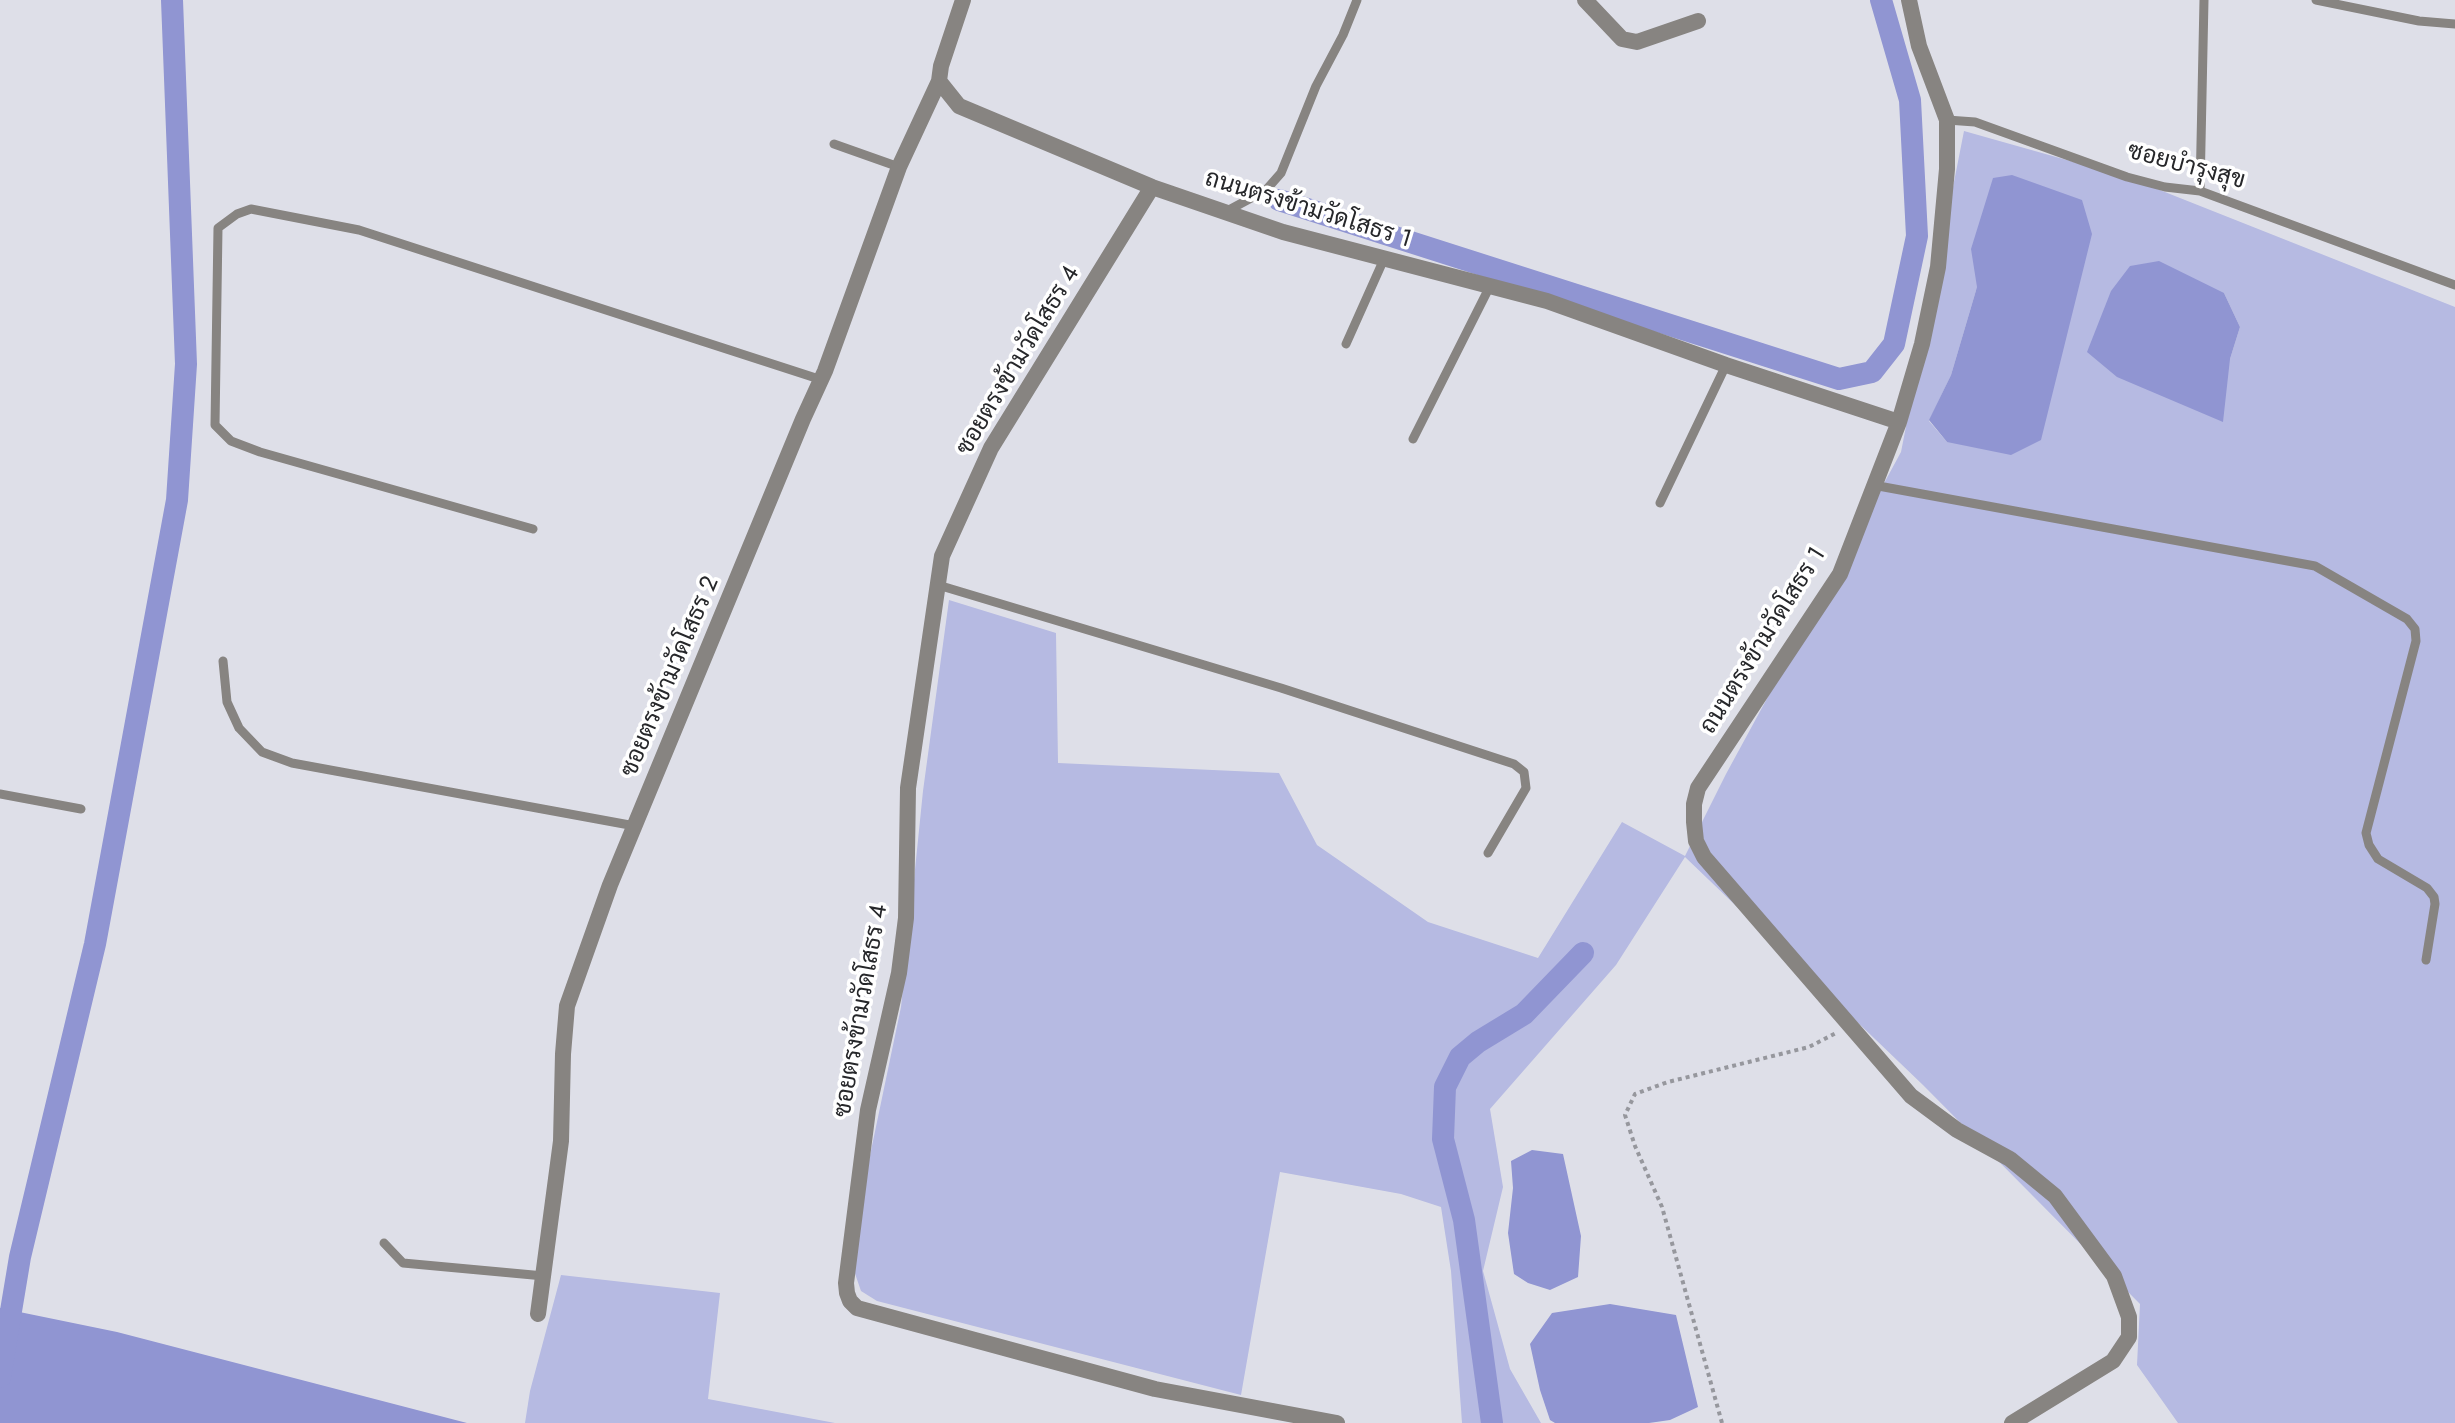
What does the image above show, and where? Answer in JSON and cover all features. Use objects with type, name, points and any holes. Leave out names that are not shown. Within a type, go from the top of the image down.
[{"type":"street","points":[[939,81],[963,0]]},
{"type":"street","points":[[1585,0],[1622,39],[1637,42],[1698,21]]},
{"type":"street","points":[[1899,422],[1922,344],[1938,267],[1947,169],[1947,120],[1919,46],[1909,0]]},
{"type":"street","name":"ซอยตรงข้ามวัดโสธร 2","points":[[538,1314],[561,1141],[567,1006],[610,885],[822,380],[899,167],[939,81]]},
{"type":"street","name":"ถนนตรงข้ามวัดโสธร 1","points":[[939,81],[959,106],[1152,187],[1283,232],[1547,301],[1899,422],[1840,574],[1698,788],[1694,804],[1696,841],[1704,857],[1911,1096],[1957,1130],[2010,1159],[2055,1196],[2114,1276],[2129,1317],[2129,1337],[2113,1361],[2012,1423]]},
{"type":"street","name":"ซอยตรงข้ามวัดโสธร 4","points":[[1152,187],[991,448],[942,556],[908,788],[906,918],[899,973],[868,1110],[846,1283],[850,1301],[857,1308],[1155,1389],[1337,1423]]},
{"type":"lane","points":[[1225,212],[1266,190],[1281,173],[1316,86],[1343,35],[1357,0]]},
{"type":"lane","points":[[2200,191],[2204,0]]},
{"type":"lane","points":[[2316,0],[2419,21],[2455,24]]},
{"type":"lane","name":"ซอยบำรุงสุข","points":[[1947,120],[1975,122],[2127,177],[2165,187],[2200,191],[2455,285]]},
{"type":"lane","points":[[834,144],[899,167]]},
{"type":"lane","points":[[533,529],[260,452],[231,441],[215,425],[218,228],[237,214],[251,209],[359,230],[822,380]]},
{"type":"lane","points":[[1346,344],[1384,259]]},
{"type":"lane","points":[[1413,439],[1490,286]]},
{"type":"lane","points":[[1660,503],[1726,365]]},
{"type":"lane","points":[[1873,485],[2315,566],[2407,619],[2415,629],[2416,641],[2366,833],[2378,859],[2427,888],[2434,897],[2426,960]]},
{"type":"lane","points":[[938,585],[1281,688],[1514,764],[1524,772],[1526,788],[1488,853]]},
{"type":"lane","points":[[223,661],[227,702],[239,728],[262,752],[292,763],[635,826]]},
{"type":"lane","points":[[0,794],[81,809]]},
{"type":"lane","points":[[384,1243],[403,1263],[544,1276]]},
{"type":"path","points":[[1722,1423],[1662,1207],[1625,1115],[1635,1094],[1668,1082],[1809,1047],[1849,1025]]},
{"type":"shaded area","points":[[1964,131],[2127,177],[2455,307],[2455,1423],[2178,1423],[2137,1365],[2140,1304],[1923,1085],[1685,857],[1616,965],[1490,1109],[1503,1187],[1483,1271],[1510,1369],[1541,1423],[1462,1423],[1451,1271],[1441,1207],[1401,1194],[1280,1172],[1241,1395],[877,1301],[861,1291],[849,1256],[901,1007],[923,791],[949,600],[1056,633],[1058,763],[1279,773],[1317,845],[1428,922],[1538,958],[1622,822],[1685,856],[1726,774],[1901,452]],"holes":[[[1977,287],[1947,442],[1929,421],[1951,375]],[[2224,293],[2240,327],[2230,359]]]},
{"type":"shaded area","points":[[2012,175],[2082,200],[2092,234],[2041,440],[2011,455],[1947,442],[1929,420],[1951,375],[1977,287],[1971,249],[1993,178]]},
{"type":"shaded area","points":[[2159,261],[2224,293],[2240,327],[2230,359],[2223,422],[2117,377],[2087,352],[2111,291],[2130,266]]},
{"type":"shaded area","points":[[1532,1150],[1563,1154],[1581,1236],[1578,1277],[1550,1290],[1528,1283],[1514,1274],[1508,1233],[1513,1188],[1511,1161]]},
{"type":"shaded area","points":[[561,1275],[720,1293],[708,1399],[835,1423],[525,1423],[530,1391]]},
{"type":"shaded area","points":[[1610,1304],[1676,1315],[1698,1407],[1670,1420],[1649,1423],[1555,1423],[1550,1420],[1530,1344],[1552,1313]]},
{"type":"shaded area","points":[[0,1308],[117,1332],[467,1423],[0,1423]]},
{"type":"waterway","points":[[0,1377],[20,1257],[95,944],[177,500],[186,364],[172,0]]},
{"type":"waterway","points":[[1279,200],[1839,379],[1872,372],[1894,344],[1917,236],[1910,100],[1881,0]]},
{"type":"waterway","points":[[1492,1423],[1464,1220],[1443,1139],[1445,1087],[1460,1057],[1478,1042],[1524,1014],[1583,953]]}]
